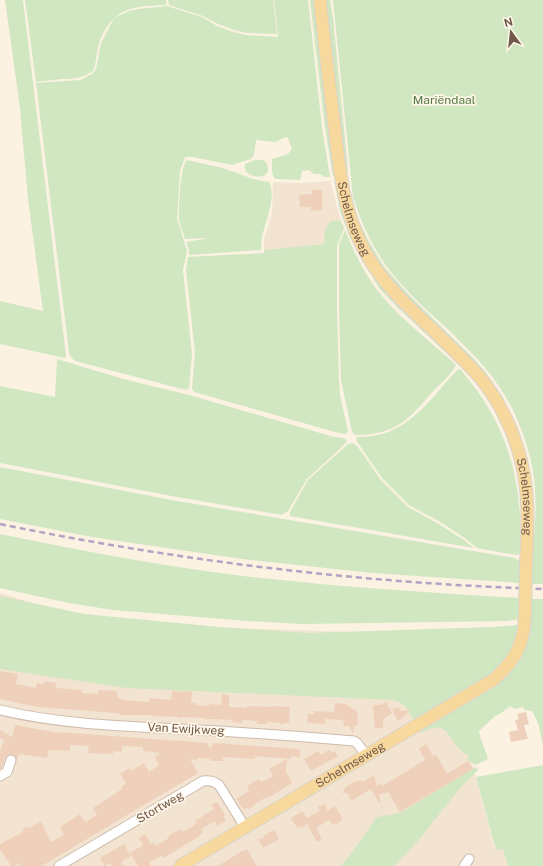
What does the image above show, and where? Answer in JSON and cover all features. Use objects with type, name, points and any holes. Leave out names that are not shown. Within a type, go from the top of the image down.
[{"type":"main road","name":"Schelmseweg","points":[[180,866],[489,683],[504,671],[519,647],[522,638],[525,616],[527,506],[522,465],[515,440],[498,404],[482,380],[464,360],[387,285],[374,268],[350,220],[340,177],[320,0]]},
{"type":"street","name":"Van Ewijkweg","points":[[0,710],[63,722],[243,732],[354,741],[366,755]]},
{"type":"street","points":[[0,776],[7,772],[10,760]]},
{"type":"street","name":"Stortweg","points":[[59,866],[196,785],[209,780],[219,785],[246,827]]},
{"type":"shaded area","points":[[330,181],[341,221],[331,221],[324,244],[264,250],[264,239],[272,213],[273,183]]},
{"type":"shaded area","points":[[0,593],[53,609],[118,620],[200,627],[440,635],[495,849],[503,848],[508,866],[0,866]]},
{"type":"green space","points":[[5,0],[23,0],[66,356],[65,358],[0,344],[0,301],[43,311],[28,199],[20,108]]},
{"type":"green space","points":[[25,0],[166,0],[166,5],[133,8],[125,11],[110,22],[99,43],[93,71],[82,77],[36,82]]},
{"type":"green space","points":[[168,0],[273,0],[277,34],[246,33],[234,30],[203,16],[169,5]]},
{"type":"green space","points":[[274,0],[308,0],[322,128],[330,177],[314,174],[309,170],[302,171],[300,180],[274,178],[272,172],[272,159],[288,154],[292,149],[288,138],[286,137],[275,142],[256,140],[254,155],[251,159],[232,165],[193,157],[185,157],[180,171],[177,219],[187,251],[183,270],[192,354],[189,388],[186,390],[75,361],[70,356],[69,352],[36,83],[80,80],[92,74],[96,69],[101,43],[114,18],[129,11],[167,6],[202,17],[217,26],[233,32],[246,35],[278,37]]},
{"type":"green space","points":[[310,0],[315,0],[336,175],[333,176],[325,128]]},
{"type":"green space","points":[[324,0],[330,0],[333,18],[348,170],[344,171]]},
{"type":"green space","name":"Mariëndaal","points":[[333,0],[543,0],[543,584],[529,584],[534,537],[536,504],[535,488],[527,445],[513,411],[501,389],[482,364],[453,334],[410,294],[387,267],[363,225],[356,206],[353,197]]},
{"type":"green space","points":[[187,160],[223,168],[253,179],[269,182],[272,195],[261,250],[189,255],[186,242],[204,238],[185,239],[180,223],[179,205],[181,178]]},
{"type":"green space","points":[[255,160],[263,160],[266,162],[268,169],[267,173],[263,176],[252,175],[245,169],[245,164]]},
{"type":"green space","points":[[348,177],[350,198],[354,210],[368,240],[385,268],[410,296],[484,370],[504,399],[501,400],[484,375],[472,361],[403,295],[382,270],[363,238],[358,226],[347,190],[345,178]]},
{"type":"green space","points":[[335,185],[337,185],[357,247],[458,362],[457,363],[398,308],[379,288],[350,238],[340,211]]},
{"type":"green space","points":[[331,221],[341,221],[344,228],[337,246],[337,311],[340,395],[348,431],[346,434],[194,392],[192,389],[195,353],[186,270],[188,257],[264,253],[264,250],[324,244],[326,229]]},
{"type":"green space","points":[[345,230],[359,261],[385,300],[405,320],[456,365],[449,375],[409,417],[392,428],[382,432],[369,434],[355,435],[352,432],[341,380],[339,245]]},
{"type":"green space","points":[[57,359],[123,379],[189,395],[334,437],[344,438],[347,441],[307,479],[288,511],[282,515],[177,497],[0,463],[0,386],[55,397]]},
{"type":"green space","points":[[460,369],[477,390],[490,411],[501,433],[509,455],[515,477],[521,526],[521,553],[516,555],[477,548],[439,521],[410,506],[382,478],[356,440],[357,437],[374,436],[389,432],[402,425],[425,406],[456,371]]},
{"type":"green space","points":[[352,443],[356,445],[363,454],[380,479],[408,507],[437,523],[474,548],[290,516],[290,512],[308,480],[347,445]]},
{"type":"green space","points":[[0,467],[177,501],[515,558],[521,562],[520,583],[372,573],[242,559],[92,537],[0,519]]},
{"type":"green space","points":[[0,534],[125,558],[251,577],[318,584],[520,598],[520,619],[506,621],[302,624],[113,610],[69,603],[0,588]]},
{"type":"green space","points":[[0,596],[84,614],[219,627],[308,633],[517,625],[516,635],[518,638],[501,668],[415,722],[404,705],[393,700],[127,688],[0,669]]},
{"type":"green space","points":[[529,599],[543,599],[543,745],[538,723],[532,711],[524,710],[523,707],[514,709],[510,706],[495,716],[479,731],[488,759],[476,765],[469,761],[468,755],[456,745],[444,730],[438,728],[421,733],[419,728],[507,672]]},
{"type":"green space","points":[[543,765],[543,866],[508,866],[503,849],[496,850],[476,777]]},
{"type":"green space","points":[[476,767],[478,770],[456,793],[416,843],[393,866],[341,866],[377,817],[400,813]]},
{"type":"building","points":[[312,190],[322,190],[322,210],[311,211],[311,207],[300,207],[299,195],[312,194]]},
{"type":"building","points":[[0,671],[18,674],[16,684],[36,688],[37,683],[44,684],[45,681],[56,683],[56,688],[82,690],[82,693],[98,694],[98,690],[117,691],[117,697],[123,700],[149,702],[149,698],[171,700],[172,691],[183,691],[192,692],[191,703],[195,703],[195,705],[209,706],[209,704],[221,705],[222,694],[229,695],[229,707],[290,707],[289,723],[284,723],[282,725],[280,723],[269,722],[267,722],[267,724],[257,724],[257,721],[242,720],[242,723],[232,722],[232,720],[219,719],[217,721],[215,719],[206,720],[204,718],[182,717],[180,719],[179,717],[154,717],[153,715],[120,715],[116,713],[37,707],[0,699]]},
{"type":"building","points":[[386,702],[392,713],[383,719],[383,728],[375,728],[373,705],[381,705]]},
{"type":"building","points":[[335,703],[345,704],[358,712],[357,726],[354,726],[353,734],[349,726],[344,726],[343,720],[325,719],[325,724],[307,723],[308,714],[314,714],[314,711],[334,712]]},
{"type":"building","points":[[398,707],[401,711],[410,710],[398,721],[392,710]]},
{"type":"building","points":[[526,712],[529,724],[524,725],[528,739],[511,742],[509,732],[518,730],[515,720],[519,719],[517,714]]},
{"type":"building","points":[[15,725],[59,733],[207,743],[210,749],[214,743],[300,749],[300,757],[291,756],[291,759],[255,756],[255,759],[222,757],[224,761],[210,761],[210,759],[197,758],[197,760],[190,759],[198,773],[42,866],[21,866],[19,863],[11,866],[0,849],[0,844],[23,832],[22,830],[28,826],[29,828],[41,821],[51,842],[64,835],[60,827],[80,814],[85,822],[97,815],[93,808],[122,789],[121,787],[126,783],[120,774],[129,768],[131,771],[144,763],[149,772],[159,765],[155,757],[161,753],[143,751],[143,747],[122,746],[122,752],[113,751],[113,754],[88,753],[89,746],[70,745],[70,751],[49,750],[47,758],[19,754],[17,760],[15,756],[9,754],[5,758],[2,768],[0,769],[0,751],[4,740],[0,738],[0,730],[12,737]]},
{"type":"building","points":[[426,744],[433,756],[436,754],[447,774],[468,761],[473,769],[400,812],[388,792],[379,795],[381,802],[379,803],[371,789],[351,801],[347,793],[342,793],[346,787],[355,781],[360,780],[362,782],[374,775],[377,786],[381,783],[382,786],[425,760],[419,749]]},
{"type":"building","points":[[330,750],[331,753],[335,751],[338,756],[311,771],[304,759],[318,751],[321,755]]},
{"type":"building","points":[[287,759],[286,772],[292,783],[268,798],[267,797],[256,803],[249,809],[246,808],[244,810],[236,799],[249,791],[247,787],[249,785],[259,779],[261,782],[273,776],[269,769]]},
{"type":"building","points":[[217,802],[225,815],[226,821],[217,826],[215,821],[201,829],[203,832],[199,835],[200,836],[163,858],[161,856],[149,862],[151,866],[138,866],[130,853],[143,845],[139,838],[145,834],[151,844],[154,842],[155,846],[169,838],[168,837],[171,834],[181,829],[183,832],[196,824],[195,821],[214,809],[211,805]]},
{"type":"building","points":[[324,804],[328,811],[335,806],[343,820],[335,825],[334,823],[332,825],[329,820],[316,828],[322,839],[317,842],[307,824],[301,828],[300,826],[297,828],[291,818],[302,811],[307,818],[320,811],[318,807]]},
{"type":"building","points":[[274,830],[279,839],[263,848],[258,839],[264,838],[263,836]]},
{"type":"building","points":[[124,844],[131,856],[121,862],[124,866],[112,866],[110,863],[105,866],[100,858]]},
{"type":"building","points":[[247,849],[257,866],[218,866],[242,851]]},
{"type":"railway","points":[[0,524],[135,549],[270,568],[407,582],[543,589]]}]
